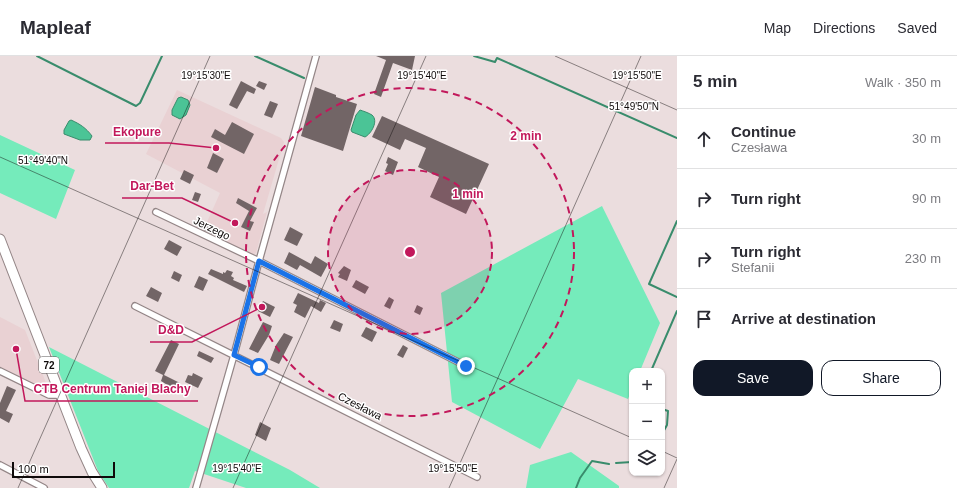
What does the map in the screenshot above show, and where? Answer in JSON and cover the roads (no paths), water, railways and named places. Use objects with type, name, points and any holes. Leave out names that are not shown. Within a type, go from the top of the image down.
[{"type":"main road","name":"72","points":[[0,239],[81,448],[102,488]]},
{"type":"street","points":[[196,488],[316,56]]},
{"type":"street","name":"Jerzego","points":[[156,212],[259,261],[466,366]]},
{"type":"street","name":"Czesława","points":[[135,306],[477,477]]},
{"type":"street","points":[[0,371],[49,395],[60,395]]},
{"type":"street","points":[[0,465],[44,488]]},
{"type":"waterway","points":[[37,56],[136,106],[140,103],[162,56]]},
{"type":"waterway","points":[[255,56],[304,78]]},
{"type":"waterway","points":[[474,56],[495,62],[497,58],[677,138]]},
{"type":"waterway","points":[[677,221],[649,284],[677,297]]},
{"type":"waterway","points":[[652,368],[677,311]]},
{"type":"waterway","points":[[665,410],[668,411],[667,425],[665,429]]},
{"type":"waterway","points":[[576,488],[580,478],[592,461],[609,464]]},
{"type":"waterway","points":[[616,463],[629,462]]},
{"type":"place","name":"Ekopure","points":[[216,148]]},
{"type":"place","name":"Dar-Bet","points":[[235,223]]},
{"type":"place","name":"D&D","points":[[262,307]]},
{"type":"place","name":"CTB Centrum Taniej Blachy","points":[[16,349]]}]
